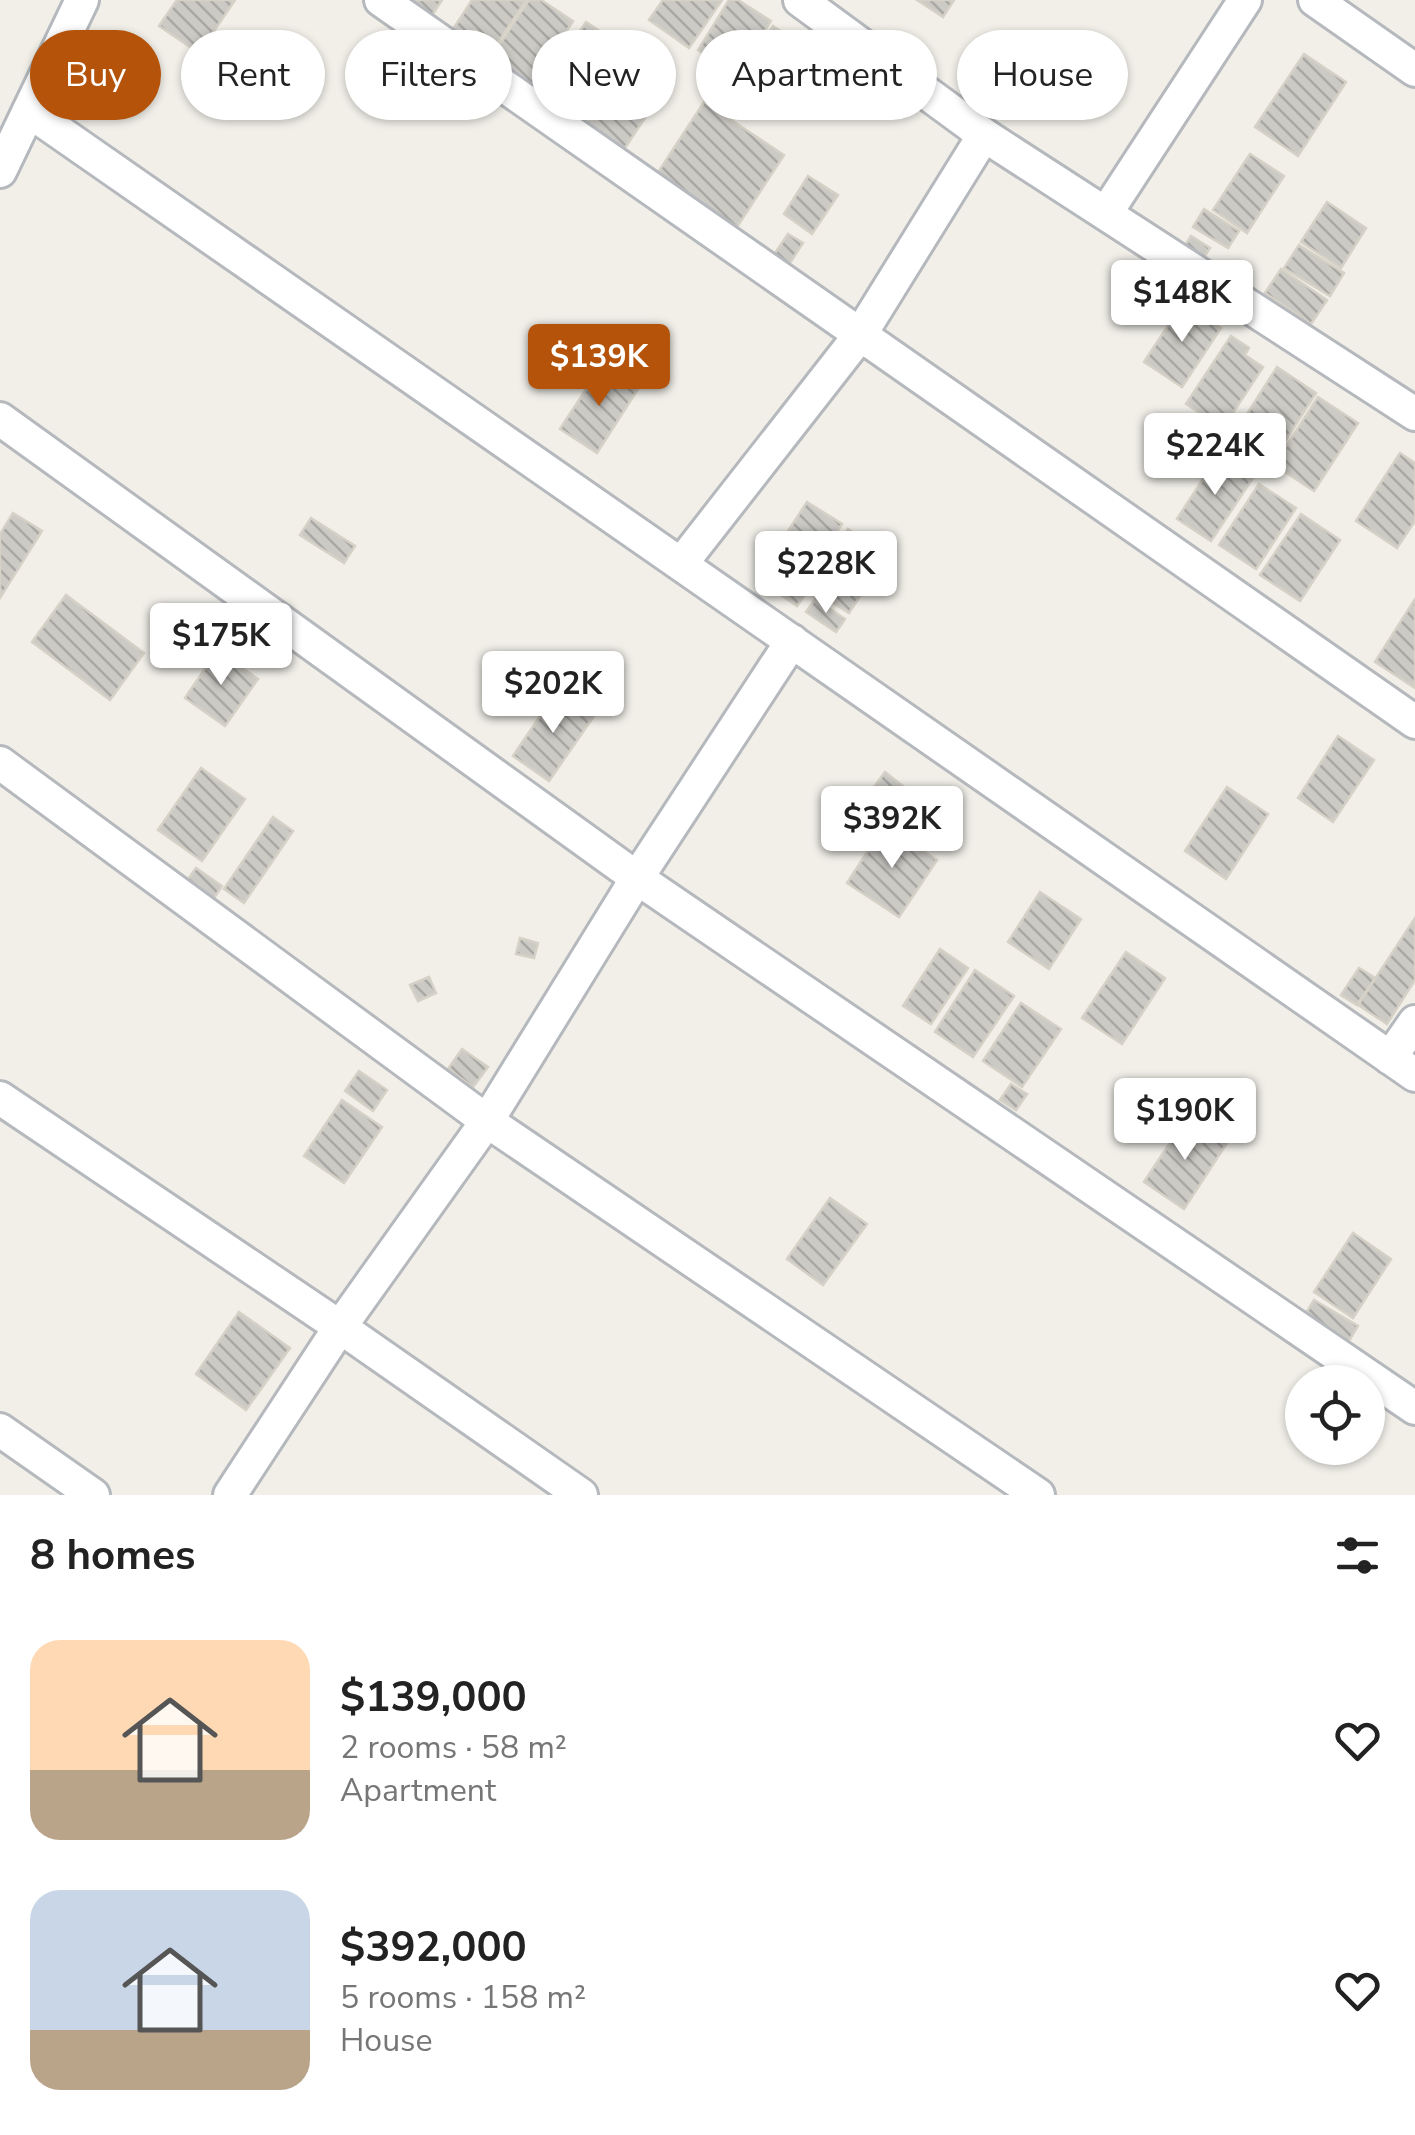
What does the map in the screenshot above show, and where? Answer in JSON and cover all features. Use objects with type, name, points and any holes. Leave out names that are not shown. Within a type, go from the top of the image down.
[{"type":"street","points":[[0,171],[82,0]]},
{"type":"street","points":[[381,0],[1415,722]]},
{"type":"street","points":[[800,0],[984,135],[1415,414]]},
{"type":"street","points":[[1106,213],[1244,0]]},
{"type":"street","points":[[1315,0],[1415,70]]},
{"type":"street","points":[[29,110],[1403,1067],[1415,1022]]},
{"type":"street","points":[[681,564],[860,334],[984,135]]},
{"type":"street","points":[[0,418],[636,878],[1415,1408]]},
{"type":"street","points":[[230,1495],[340,1327],[488,1121],[636,878],[792,642]]},
{"type":"street","points":[[0,763],[488,1121],[1038,1495]]},
{"type":"street","points":[[0,1098],[581,1495]]},
{"type":"street","points":[[0,1430],[93,1495]]},
{"type":"building","points":[[177,0],[235,0],[215,30],[181,30],[181,41],[159,26]]},
{"type":"building","points":[[391,0],[442,0],[427,23]]},
{"type":"building","points":[[472,0],[526,0],[506,30],[453,30]]},
{"type":"building","points":[[529,0],[541,0],[573,21],[567,30],[532,30],[530,87],[512,76],[509,30]]},
{"type":"building","points":[[663,0],[722,0],[701,30],[696,30],[689,48],[676,39],[676,30],[663,30],[649,20]]},
{"type":"building","points":[[729,0],[738,0],[771,21],[765,30],[710,30]]},
{"type":"building","points":[[917,0],[954,0],[943,17]]},
{"type":"building","points":[[586,22],[598,30],[581,30]]},
{"type":"building","points":[[1304,54],[1346,82],[1298,156],[1255,127]]},
{"type":"building","points":[[696,114],[696,120],[731,120],[784,155],[737,227],[657,174]]},
{"type":"building","points":[[587,120],[644,120],[621,154],[582,128]]},
{"type":"building","points":[[1250,154],[1284,176],[1247,233],[1213,210]]},
{"type":"building","points":[[808,176],[838,195],[812,234],[784,214]]},
{"type":"building","points":[[1327,202],[1366,228],[1341,268],[1301,242]]},
{"type":"building","points":[[1204,209],[1239,231],[1228,248],[1193,227]]},
{"type":"building","points":[[788,234],[803,243],[782,275],[767,265]]},
{"type":"building","points":[[1191,236],[1210,248],[1201,262],[1182,250]]},
{"type":"building","points":[[1299,245],[1344,273],[1330,296],[1284,268]]},
{"type":"building","points":[[1281,269],[1327,300],[1311,324],[1265,293]]},
{"type":"building","points":[[1183,303],[1221,328],[1182,387],[1144,362]]},
{"type":"building","points":[[1231,336],[1249,348],[1245,355],[1263,367],[1223,428],[1186,404]]},
{"type":"building","points":[[602,365],[638,389],[597,453],[560,429]]},
{"type":"building","points":[[1277,367],[1316,393],[1270,465],[1231,439]]},
{"type":"building","points":[[1318,397],[1358,423],[1314,491],[1274,465]]},
{"type":"building","points":[[1400,453],[1415,463],[1415,521],[1397,548],[1356,521]]},
{"type":"building","points":[[1218,456],[1253,478],[1211,541],[1177,519]]},
{"type":"building","points":[[1259,484],[1296,508],[1256,569],[1219,545]]},
{"type":"building","points":[[807,502],[842,524],[804,583],[769,560]]},
{"type":"building","points":[[13,513],[42,531],[0,598],[0,534]]},
{"type":"building","points":[[1301,514],[1340,540],[1300,601],[1260,575]]},
{"type":"building","points":[[311,518],[355,546],[344,563],[300,535]]},
{"type":"building","points":[[848,529],[887,555],[849,613],[810,588]]},
{"type":"building","points":[[775,570],[807,592],[797,606],[765,584]]},
{"type":"building","points":[[66,595],[144,653],[110,700],[32,642]]},
{"type":"building","points":[[815,599],[845,619],[836,632],[806,612]]},
{"type":"building","points":[[1415,599],[1415,688],[1375,662]]},
{"type":"building","points":[[217,651],[258,679],[225,726],[185,698]]},
{"type":"building","points":[[557,691],[594,716],[549,781],[513,756]]},
{"type":"building","points":[[1338,736],[1374,760],[1333,822],[1298,798]]},
{"type":"building","points":[[201,768],[245,799],[202,861],[158,830]]},
{"type":"building","points":[[885,772],[904,787],[891,805],[871,791]]},
{"type":"building","points":[[1227,787],[1268,814],[1226,879],[1185,851]]},
{"type":"building","points":[[907,789],[960,826],[948,843],[895,806]]},
{"type":"building","points":[[273,817],[293,831],[244,903],[224,889]]},
{"type":"building","points":[[885,825],[937,860],[899,917],[847,883]]},
{"type":"building","points":[[196,868],[222,886],[212,901],[186,882]]},
{"type":"building","points":[[1040,892],[1081,919],[1049,969],[1008,942]]},
{"type":"building","points":[[1415,918],[1415,980],[1387,1024],[1358,1005]]},
{"type":"building","points":[[520,938],[538,943],[534,958],[516,954]]},
{"type":"building","points":[[940,949],[968,968],[931,1024],[903,1006]]},
{"type":"building","points":[[1126,952],[1165,978],[1122,1044],[1082,1018]]},
{"type":"building","points":[[1359,968],[1375,978],[1357,1005],[1341,995]]},
{"type":"building","points":[[975,970],[1014,996],[973,1057],[935,1032]]},
{"type":"building","points":[[429,977],[436,993],[418,1001],[410,985]]},
{"type":"building","points":[[1021,1003],[1061,1029],[1022,1087],[983,1061]]},
{"type":"building","points":[[462,1049],[488,1067],[473,1087],[448,1069]]},
{"type":"building","points":[[359,1071],[387,1090],[373,1111],[345,1091]]},
{"type":"building","points":[[1011,1084],[1027,1094],[1016,1110],[1000,1100]]},
{"type":"building","points":[[342,1100],[382,1127],[344,1183],[304,1156]]},
{"type":"building","points":[[1187,1117],[1227,1143],[1184,1209],[1144,1182]]},
{"type":"building","points":[[830,1198],[867,1224],[823,1285],[787,1259]]},
{"type":"building","points":[[1353,1233],[1391,1259],[1353,1318],[1314,1292]]},
{"type":"building","points":[[1314,1300],[1358,1326],[1347,1344],[1303,1318]]},
{"type":"building","points":[[239,1312],[290,1348],[246,1410],[196,1374]]}]
